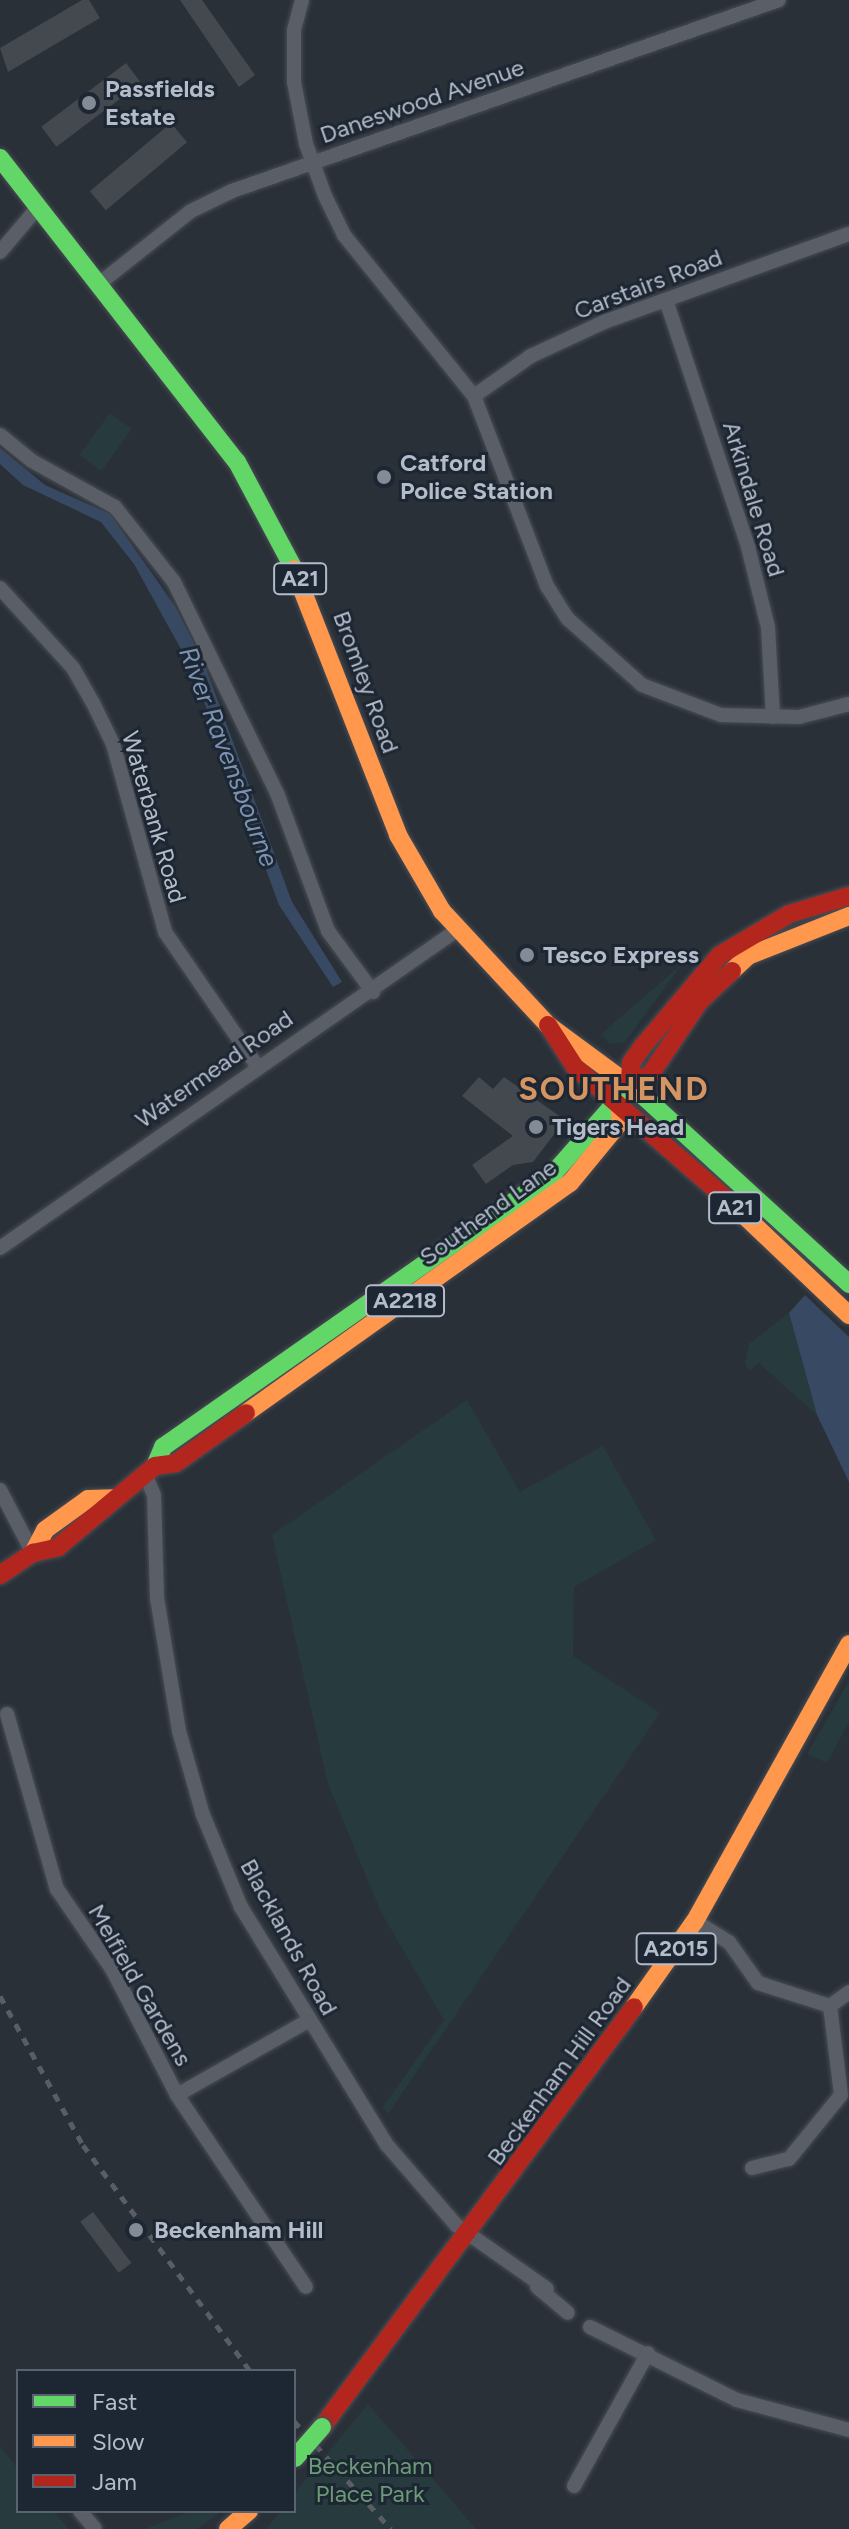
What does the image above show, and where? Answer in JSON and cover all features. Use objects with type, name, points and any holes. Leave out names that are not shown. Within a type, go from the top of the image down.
[{"type":"main road","name":"Bromley Road","points":[[0,158],[221,437],[252,489],[319,621],[398,835],[457,930],[548,1025],[630,1082],[849,1284]]},
{"type":"main road","name":"Southend Lane","points":[[0,1575],[33,1553],[69,1539],[103,1516],[113,1498],[150,1470],[176,1463],[343,1345],[536,1196],[569,1160],[600,1114],[619,1104],[630,1082],[631,1063],[720,955],[776,920],[849,896]]},
{"type":"main road","points":[[630,1082],[650,1075],[699,1002],[748,956],[849,916]]},
{"type":"main road","name":"Bromley Road","points":[[548,1025],[561,1052],[619,1104],[659,1134],[849,1315]]},
{"type":"main road","name":"Southend Lane","points":[[150,1470],[163,1447],[331,1330],[536,1196]]},
{"type":"main road","points":[[331,1330],[343,1345]]},
{"type":"main road","name":"Beckenham Hill Road","points":[[296,2458],[470,2235],[695,1921],[849,1644]]},
{"type":"main road","points":[[228,2529],[247,2513]]},
{"type":"street","points":[[302,0],[294,30],[294,82],[311,162],[344,235],[474,396],[547,586],[589,642],[624,673],[664,696],[721,715],[773,717],[849,704]]},
{"type":"street","name":"Daneswood Avenue","points":[[100,283],[211,200],[311,162],[779,0]]},
{"type":"street","points":[[0,252],[39,206]]},
{"type":"street","name":"Carstairs Road","points":[[474,396],[554,344],[666,300],[848,239]]},
{"type":"street","name":"Arkindale Road","points":[[666,300],[748,547],[768,627],[773,717]]},
{"type":"street","points":[[0,435],[32,461],[115,507],[174,582],[277,793],[328,931],[373,992]]},
{"type":"street","name":"Waterbank Road","points":[[0,588],[64,657],[93,703],[113,744],[165,932],[257,1066]]},
{"type":"street","name":"Watermead Road","points":[[0,1248],[257,1066],[373,992],[457,930]]},
{"type":"street","name":"Blacklands Road","points":[[150,1470],[164,1659],[203,1815],[241,1907],[308,2021],[387,2145],[470,2235],[542,2288],[568,2313]]},
{"type":"street","points":[[0,1490],[33,1553]]},
{"type":"street","name":"Melfield Gardens","points":[[7,1714],[57,1889],[112,1969],[177,2095],[306,2287]]},
{"type":"street","points":[[695,1921],[729,1942],[758,1983],[830,2006]]},
{"type":"street","points":[[830,2006],[849,1992]]},
{"type":"street","points":[[752,2168],[789,2159],[841,2095],[830,2006]]},
{"type":"street","name":"Melfield Gardens","points":[[177,2095],[308,2021]]},
{"type":"street","points":[[592,2323],[737,2400],[845,2425]]},
{"type":"street","points":[[574,2486],[648,2353]]},
{"type":"street","points":[[82,2513],[95,2529]]},
{"type":"green space","points":[[110,413],[132,429],[101,471],[79,455]]},
{"type":"green space","points":[[682,964],[625,1042],[610,1044],[601,1034]]},
{"type":"green space","points":[[789,1313],[817,1415],[759,1363],[749,1371],[745,1363],[749,1344]]},
{"type":"green space","points":[[467,1400],[520,1492],[603,1446],[656,1540],[574,1587],[573,1656],[660,1713],[388,2114],[383,2107],[444,2020],[381,1912],[328,1784],[272,1535]]},
{"type":"green space","points":[[849,1681],[849,1722],[827,1763],[807,1754]]},
{"type":"green space","name":"Beckenham Place Park","points":[[368,2404],[476,2529],[266,2529],[279,2513],[296,2513],[296,2492]]},
{"type":"green space","points":[[0,2446],[16,2466],[16,2513],[55,2513],[69,2529],[0,2529]]},
{"type":"green space","points":[[186,2513],[219,2513],[197,2529],[145,2529]]},
{"type":"water","name":"River Ravensbourne","points":[[0,448],[45,485],[110,514],[175,606],[204,663],[292,902],[342,982],[333,987],[279,905],[192,669],[134,564],[101,522],[23,485],[0,464]]},
{"type":"water","points":[[805,1295],[849,1337],[849,1482],[817,1415],[789,1313]]},
{"type":"building","name":"Passfields Estate","points":[[82,0],[89,0],[100,18],[8,72],[0,48]]},
{"type":"building","name":"Passfields Estate","points":[[180,0],[202,0],[255,75],[239,87]]},
{"type":"building","name":"Passfields Estate","points":[[126,63],[141,83],[56,147],[41,127]]},
{"type":"building","name":"Passfields Estate","points":[[171,123],[187,142],[106,210],[90,191]]},
{"type":"building","name":"Tigers Head","points":[[479,1077],[493,1089],[504,1077],[565,1120],[533,1162],[513,1165],[486,1184],[472,1165],[513,1136],[462,1096]]},
{"type":"building","name":"Beckenham Hill","points":[[93,2212],[132,2263],[119,2273],[80,2222]]},
{"type":"railway","points":[[0,1996],[83,2145],[249,2369]]},
{"type":"railway","points":[[296,2423],[391,2529]]},
{"type":"traffic: fast","points":[[0,158],[237,462],[294,569]]},
{"type":"traffic: fast","points":[[639,1092],[849,1284]]},
{"type":"traffic: fast","points":[[155,1466],[163,1447],[553,1174],[624,1093]]},
{"type":"traffic: fast","points":[[296,2457],[322,2427]]},
{"type":"traffic: slow","points":[[294,569],[398,835],[442,911],[548,1025],[639,1092]]},
{"type":"traffic: slow","points":[[732,971],[748,956],[849,916]]},
{"type":"traffic: slow","points":[[246,1413],[570,1183],[621,1121],[619,1104]]},
{"type":"traffic: slow","points":[[731,1203],[849,1315]]},
{"type":"traffic: slow","points":[[33,1553],[45,1530],[88,1499],[113,1498]]},
{"type":"traffic: slow","points":[[634,2007],[695,1921],[849,1644]]},
{"type":"traffic: slow","points":[[228,2529],[247,2513]]},
{"type":"traffic: jam","points":[[732,971],[699,1002],[650,1075],[630,1082],[631,1063],[643,1046],[720,955],[789,914],[849,896]]},
{"type":"traffic: jam","points":[[548,1025],[575,1067],[731,1203]]},
{"type":"traffic: jam","points":[[0,1575],[33,1553],[58,1547],[155,1466],[176,1463],[246,1413]]},
{"type":"traffic: jam","points":[[322,2427],[634,2007]]},
{"type":"place","name":"Passfields Estate","points":[[89,103]]},
{"type":"place","name":"Catford Police Station","points":[[384,477]]},
{"type":"place","name":"Tesco Express","points":[[527,955]]},
{"type":"place","name":"Tigers Head","points":[[536,1127]]},
{"type":"place","name":"Beckenham Hill","points":[[136,2230]]},
{"type":"district","name":"SOUTHEND","points":[[614,1089]]}]
